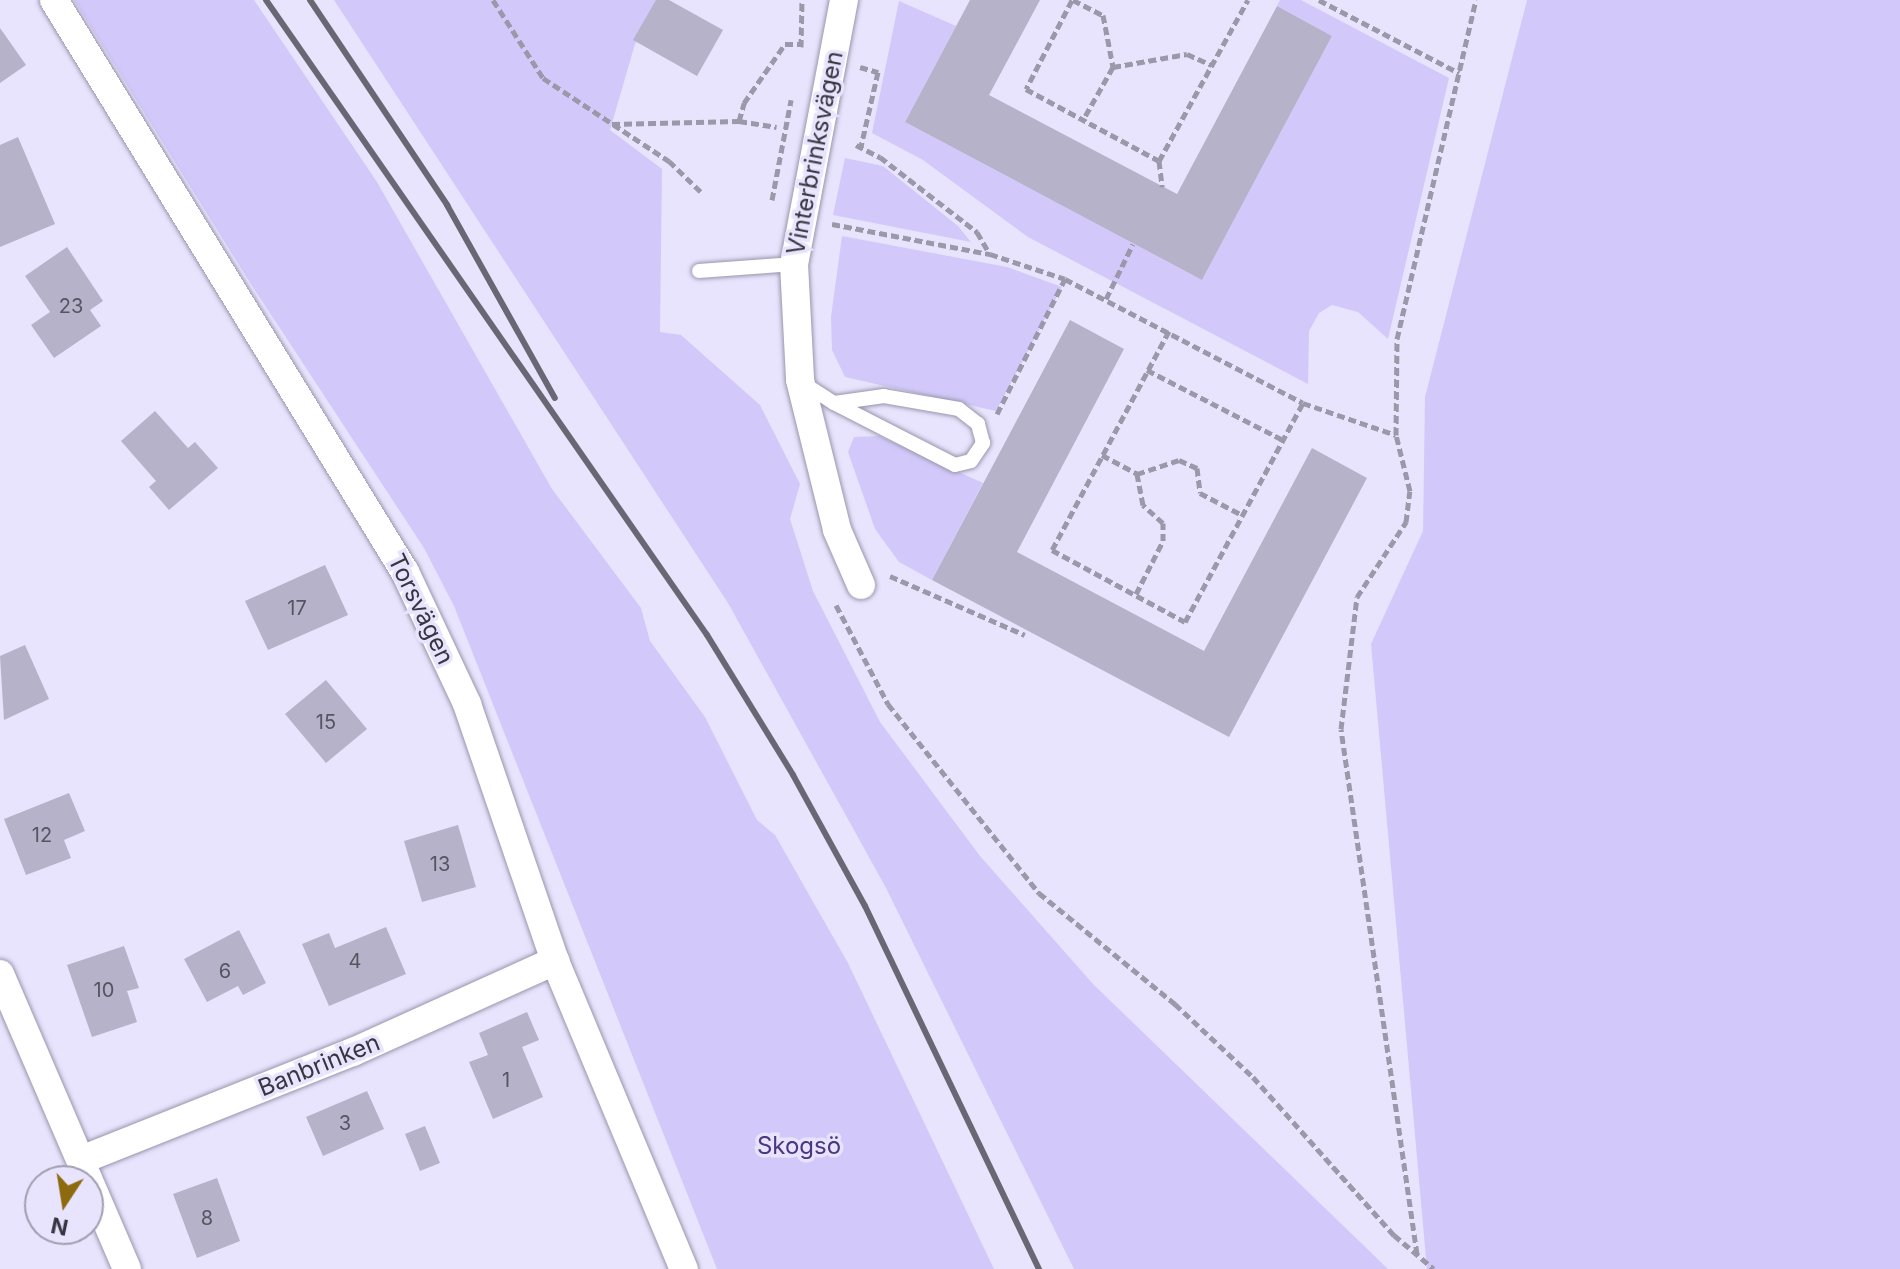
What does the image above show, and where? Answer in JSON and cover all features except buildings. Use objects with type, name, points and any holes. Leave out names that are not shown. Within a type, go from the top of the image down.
[{"type":"street","name":"Torsvägen","points":[[54,0],[405,572],[467,704],[555,961],[684,1269]]},
{"type":"street","name":"Vinterbrinksvägen","points":[[844,0],[794,264],[800,380],[837,530],[861,585]]},
{"type":"street","name":"Banbrinken","points":[[81,1160],[353,1052],[555,961]]},
{"type":"street","points":[[0,974],[127,1269]]},
{"type":"lane","points":[[699,271],[794,264]]},
{"type":"lane","points":[[800,380],[834,403],[955,465],[971,461],[983,443],[978,424],[959,409],[884,396],[834,403]]},
{"type":"path","points":[[493,0],[543,78],[669,161],[701,192]]},
{"type":"path","points":[[739,121],[744,103],[785,44],[802,44],[802,0]]},
{"type":"path","points":[[1083,120],[1113,67],[1103,15],[1073,0],[1026,89],[1083,120],[1159,161]]},
{"type":"path","points":[[1162,187],[1159,161],[1247,0]]},
{"type":"path","points":[[1319,0],[1459,73]]},
{"type":"path","points":[[1417,1255],[1341,729],[1357,597],[1406,522],[1410,491],[1396,435],[1397,339],[1476,0]]},
{"type":"path","points":[[1113,67],[1187,54],[1212,65]]},
{"type":"path","points":[[855,66],[878,72],[858,145],[977,232],[990,254]]},
{"type":"path","points":[[611,124],[739,121],[777,127]]},
{"type":"path","points":[[826,223],[990,254],[1065,279],[1303,403],[1396,435]]},
{"type":"path","points":[[1106,299],[1133,244]]},
{"type":"path","points":[[983,443],[1065,279]]},
{"type":"path","points":[[1169,331],[1052,550],[1185,622],[1303,403]]},
{"type":"path","points":[[1147,370],[1283,440]]},
{"type":"path","points":[[1102,455],[1137,474],[1179,460],[1197,468],[1200,493],[1242,515]]},
{"type":"path","points":[[1136,594],[1163,532],[1163,523],[1143,505],[1137,474]]},
{"type":"path","points":[[889,576],[1025,635]]},
{"type":"path","points":[[833,599],[888,704],[1039,893],[1175,1004],[1253,1077],[1417,1255],[1434,1269]]},
{"type":"green space","name":"Skogsö","points":[[74,0],[254,0],[377,182],[552,489],[641,608],[650,641],[705,717],[757,820],[775,835],[848,963],[994,1269],[717,1269],[454,606],[424,548],[249,281]]},
{"type":"green space","points":[[334,0],[660,0],[635,44],[610,130],[662,169],[660,332],[681,335],[760,405],[800,484],[790,519],[813,591],[880,722],[980,856],[1093,984],[1388,1269],[1074,1269],[885,886],[728,603]]},
{"type":"green space","points":[[1280,0],[1301,0],[1449,78],[1388,339],[1358,312],[1332,305],[1319,313],[1309,331],[1308,384],[1028,237],[923,160],[872,133],[899,1],[956,26],[905,122],[1202,280],[1332,36],[1277,6]]},
{"type":"green space","points":[[1527,0],[1900,0],[1900,1269],[1427,1269],[1371,644],[1423,531],[1425,397]]},
{"type":"green space","points":[[845,158],[883,166],[958,226],[971,242],[833,215]]},
{"type":"green space","points":[[842,236],[1007,267],[1062,287],[996,411],[845,377],[832,350],[831,317]]},
{"type":"green space","points":[[879,436],[983,483],[932,580],[899,562],[875,529],[848,452],[854,437]]},
{"type":"railway","points":[[266,0],[707,635],[793,775],[865,906],[1039,1269]]},
{"type":"railway","points":[[310,0],[447,205],[555,398]]}]
